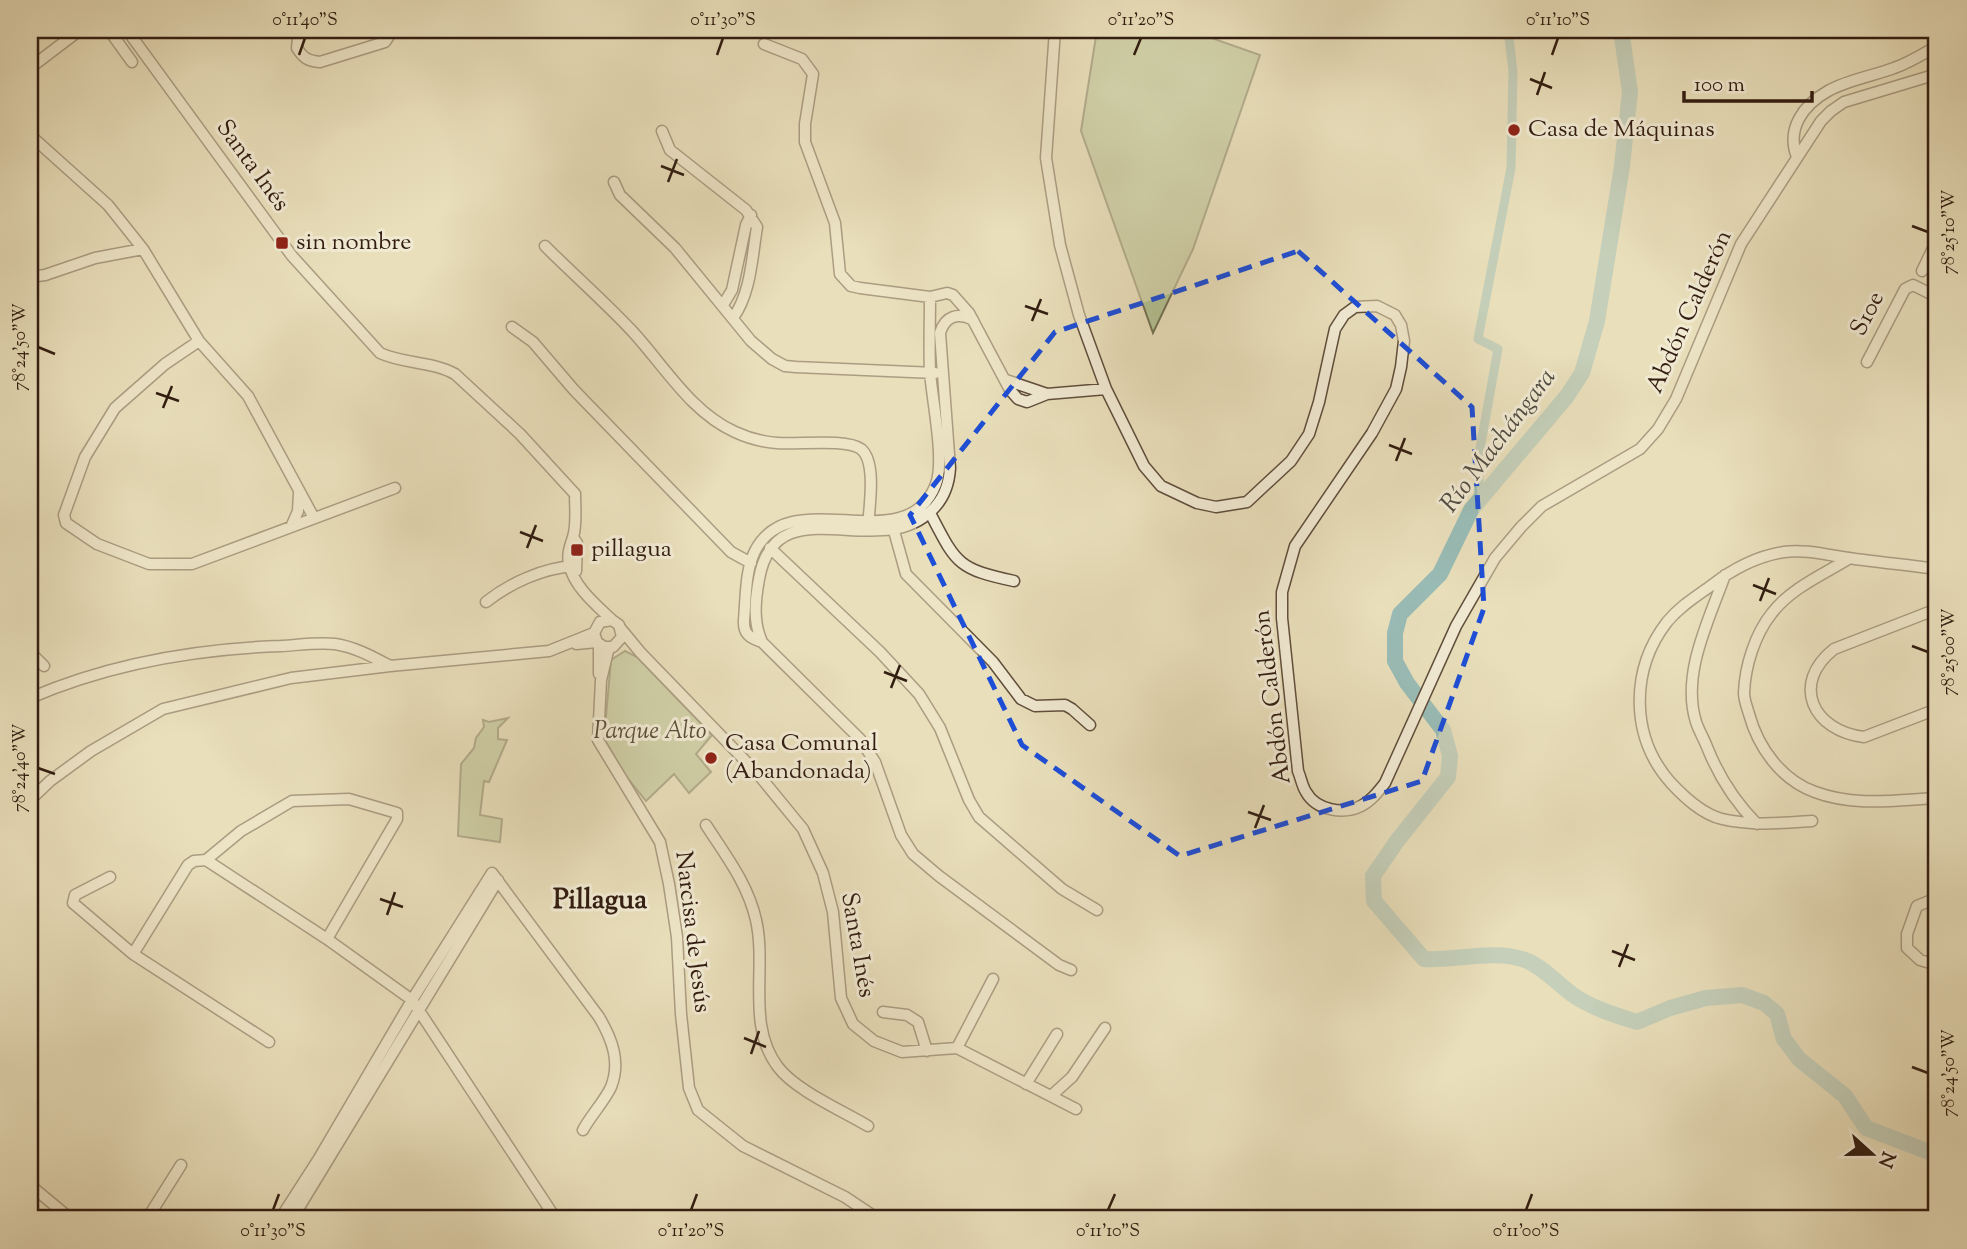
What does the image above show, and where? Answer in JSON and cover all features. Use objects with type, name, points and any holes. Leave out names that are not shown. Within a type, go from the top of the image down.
[{"type":"street","points":[[30,68],[80,30]]},
{"type":"street","points":[[109,30],[132,62]]},
{"type":"street","name":"Santa Inés","points":[[127,30],[292,256],[380,353],[392,359],[445,368],[454,373],[520,434],[575,494],[573,537],[569,543],[574,569]]},
{"type":"street","points":[[305,30],[298,39],[296,48],[303,57],[320,62],[385,42],[393,30]]},
{"type":"street","name":"Abdón Calderón","points":[[1055,30],[1046,135],[1048,177],[1060,245],[1079,315],[1106,389],[1144,466],[1161,486],[1197,503],[1216,507],[1247,502],[1291,461],[1309,434],[1335,329],[1344,315],[1355,307],[1386,309],[1395,315],[1401,325],[1404,341],[1396,390],[1372,433],[1295,546],[1282,592],[1282,618],[1298,771],[1306,793],[1313,801],[1332,810],[1346,811],[1361,806],[1374,797],[1385,783],[1457,625],[1475,589],[1495,558],[1542,506],[1640,449],[1658,429],[1676,399],[1741,244],[1821,121],[1844,102],[1937,74]]},
{"type":"street","points":[[764,44],[802,59],[813,74],[805,124],[805,142],[835,223],[840,274],[845,281],[860,288],[930,297],[947,293],[953,295],[973,320],[1010,390],[1018,399],[1027,402],[1047,394],[1106,389]]},
{"type":"street","points":[[1797,157],[1792,138],[1798,118],[1805,109],[1828,91],[1896,68],[1937,46]]},
{"type":"street","points":[[662,131],[670,150],[751,215],[757,227],[745,294],[733,318]]},
{"type":"street","points":[[30,135],[108,205],[143,249],[199,341],[248,396],[314,518]]},
{"type":"street","points":[[614,182],[620,195],[675,248],[762,352],[785,366],[936,373]]},
{"type":"street","points":[[723,305],[732,290],[746,225],[751,215]]},
{"type":"street","points":[[1922,271],[1937,240]]},
{"type":"street","points":[[545,246],[614,312],[705,415],[736,433],[755,439],[774,443],[849,444],[862,450],[867,455],[870,468],[868,525]]},
{"type":"street","points":[[30,277],[45,275],[95,258],[143,249]]},
{"type":"street","name":"S10e","points":[[1867,362],[1908,286],[1913,285],[1937,297]]},
{"type":"street","points":[[762,642],[756,623],[757,588],[764,557],[780,537],[800,530],[868,525],[893,520],[922,506],[935,486],[939,464],[930,297]]},
{"type":"street","points":[[973,320],[955,316],[943,324],[940,333],[936,373],[950,476],[944,494],[930,513],[917,522],[894,531],[868,525],[798,520],[784,524],[760,543],[751,563],[744,626],[748,635],[762,642],[860,739],[875,762],[901,835],[913,854],[1059,965],[1072,970]]},
{"type":"street","points":[[512,327],[533,342],[574,390],[731,552],[751,563]]},
{"type":"street","points":[[199,341],[165,364],[115,408],[85,457],[64,519],[66,523],[97,544],[149,564],[192,564],[395,488]]},
{"type":"street","points":[[291,527],[298,512],[299,491]]},
{"type":"street","points":[[930,513],[951,554],[961,564],[988,576],[1014,582]]},
{"type":"street","points":[[894,531],[906,575],[985,654],[1021,699],[1035,706],[1065,705],[1090,725]]},
{"type":"street","points":[[770,548],[880,652],[919,694],[948,743],[974,811],[1062,889],[1097,910]]},
{"type":"street","points":[[1812,821],[1757,824],[1720,819],[1690,802],[1658,768],[1642,732],[1639,714],[1642,681],[1655,640],[1680,608],[1725,575],[1743,565],[1784,552],[1817,553],[1937,569]]},
{"type":"street","points":[[1850,558],[1789,596],[1772,613],[1757,637],[1748,666],[1744,695],[1754,731],[1765,751],[1780,769],[1792,780],[1817,793],[1858,803],[1937,798]]},
{"type":"street","points":[[486,602],[503,588],[543,572],[574,569],[585,594],[612,620]]},
{"type":"street","points":[[1725,575],[1699,647],[1693,695],[1695,721],[1724,784],[1739,806],[1757,824]]},
{"type":"street","points":[[594,602],[602,640]]},
{"type":"street","points":[[1937,608],[1833,649],[1815,668],[1810,681],[1810,691],[1817,709],[1827,722],[1852,735],[1864,737],[1937,709]]},
{"type":"street","points":[[602,640],[604,620],[612,620]]},
{"type":"street","name":"Santa Inés","points":[[612,620],[758,774],[803,828],[822,873],[833,912],[841,998],[853,1024],[874,1041],[902,1052],[957,1048]]},
{"type":"street","points":[[30,800],[50,781],[91,751],[163,709],[291,678],[549,651],[566,645],[622,637],[621,629]]},
{"type":"street","points":[[602,640],[640,652]]},
{"type":"street","name":"Narcisa de Jesús","points":[[602,640],[598,664],[601,680],[598,740],[660,842],[670,884],[677,937],[689,1088],[698,1110],[743,1146],[845,1197],[878,1219]]},
{"type":"street","points":[[30,698],[53,688],[142,661],[263,647],[334,644],[363,652],[390,666]]},
{"type":"street","points":[[30,652],[44,666]]},
{"type":"street","points":[[133,954],[188,865],[194,861],[206,860],[241,831],[292,802],[349,799],[397,813],[397,819],[327,939]]},
{"type":"street","points":[[706,825],[746,887],[757,922],[760,1018],[768,1051],[779,1069],[797,1085],[868,1126]]},
{"type":"street","points":[[206,860],[327,939],[415,1005],[556,1219]]},
{"type":"street","points":[[110,877],[75,895],[73,903],[133,954],[269,1042]]},
{"type":"street","points":[[292,1219],[415,1005],[495,877],[599,1017],[615,1052],[615,1070],[610,1088],[583,1130]]},
{"type":"street","points":[[1937,898],[1916,906],[1907,948],[1920,960],[1937,965]]},
{"type":"street","points":[[993,979],[957,1048],[1076,1109]]},
{"type":"street","points":[[883,1012],[906,1015],[918,1022],[926,1051]]},
{"type":"street","points":[[1051,1096],[1072,1077],[1105,1028]]},
{"type":"street","points":[[1026,1084],[1057,1034]]},
{"type":"street","points":[[280,1219],[322,1163]]},
{"type":"street","points":[[147,1219],[181,1164]]},
{"type":"street","points":[[30,1185],[71,1219]]},
{"type":"highlighted area","points":[[1298,251],[1472,407],[1484,608],[1422,781],[1180,856],[1022,745],[910,515],[1055,332]]},
{"type":"green space","points":[[1097,30],[1189,30],[1260,55],[1193,249],[1153,333],[1081,131]]},
{"type":"green space","name":"Parque Alto","points":[[625,651],[637,657],[712,735],[696,754],[711,772],[689,793],[674,774],[646,801],[626,776],[604,739],[611,660]]},
{"type":"green space","points":[[508,718],[498,728],[498,739],[507,740],[489,782],[484,781],[480,815],[502,819],[500,842],[458,836],[461,764],[474,748],[476,738],[484,727],[483,720],[489,722]]},
{"type":"waterway","points":[[1479,501],[1479,454],[1498,349],[1478,339],[1511,168],[1513,71],[1508,30]]},
{"type":"waterway","name":"Río Machángara","points":[[1621,30],[1630,92],[1622,166],[1597,321],[1582,373],[1567,396],[1471,510],[1440,574],[1400,614],[1395,633],[1395,661],[1407,683],[1443,730],[1450,756],[1448,777],[1373,876],[1374,901],[1424,959],[1501,955],[1525,960],[1544,971],[1580,1000],[1637,1022],[1670,1008],[1706,998],[1742,995],[1764,1003],[1777,1014],[1784,1039],[1799,1059],[1845,1096],[1866,1128],[1937,1155]]},
{"type":"place","name":"Casa de Máquinas","points":[[1514,130]]},
{"type":"place","name":"sin nombre","points":[[282,243]]},
{"type":"place","name":"pillagua","points":[[577,550]]},
{"type":"place","name":"Casa Comunal (Abandonada)","points":[[711,758]]},
{"type":"district","name":"Pillagua","points":[[600,901]]}]
